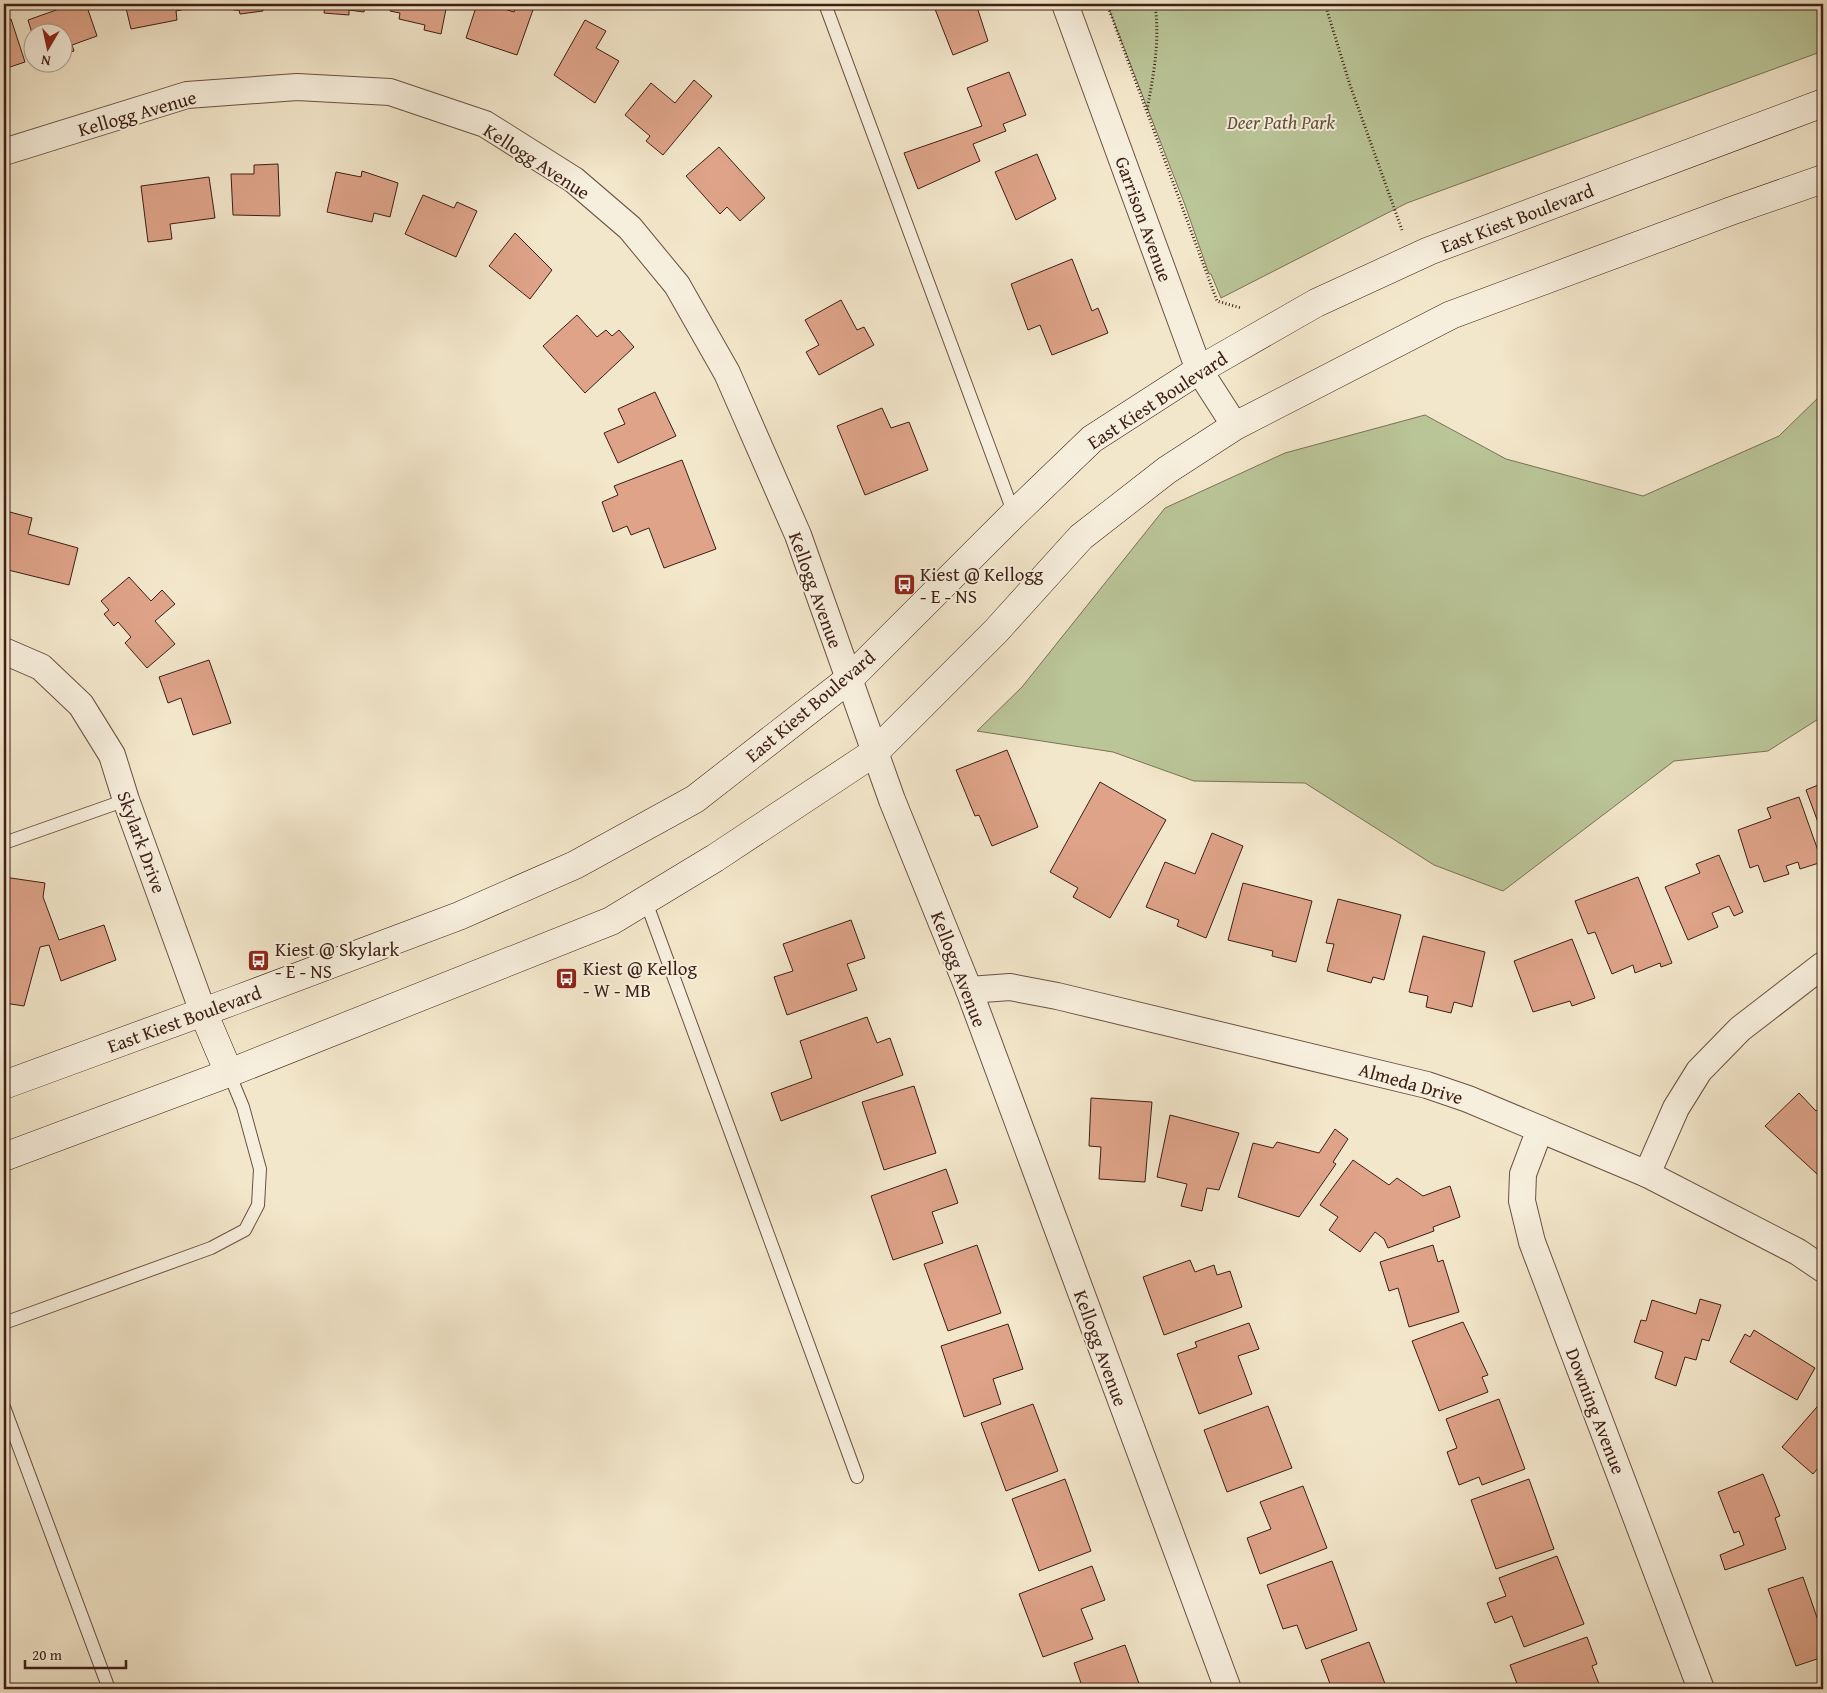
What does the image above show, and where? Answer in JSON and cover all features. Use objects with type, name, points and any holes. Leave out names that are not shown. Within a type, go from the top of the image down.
[{"type":"main road","name":"East Kiest Boulevard","points":[[4,1085],[459,916],[575,865],[695,799],[849,679],[1092,439],[1199,370],[1316,303],[1429,251],[1823,103]]},
{"type":"main road","points":[[4,1157],[229,1073],[610,920],[723,852],[876,752],[996,631],[1081,537],[1167,470],[1236,426],[1452,315],[1722,214],[1823,179]]},
{"type":"main road","name":"Skylark Drive","points":[[203,1012],[229,1073]]},
{"type":"street","name":"Garrison Avenue","points":[[1065,4],[1199,370],[1236,426]]},
{"type":"street","name":"Kellogg Avenue","points":[[4,152],[187,95],[297,87],[390,92],[485,124],[574,180],[630,228],[677,285],[727,373],[798,535],[892,800],[969,990],[1228,1689]]},
{"type":"street","name":"Skylark Drive","points":[[4,651],[41,667],[81,705],[112,755],[126,800],[203,1012]]},
{"type":"street","points":[[1647,1174],[1676,1108],[1699,1071],[1740,1029],[1823,965]]},
{"type":"street","name":"Almeda Drive","points":[[969,990],[1010,987],[1057,996],[1408,1080],[1468,1098],[1647,1174],[1798,1252],[1823,1269]]},
{"type":"street","name":"Downing Avenue","points":[[1540,1129],[1523,1174],[1522,1201],[1532,1242],[1701,1689]]},
{"type":"lane","points":[[825,4],[1014,514]]},
{"type":"lane","points":[[4,843],[126,800]]},
{"type":"lane","points":[[645,899],[857,1477]]},
{"type":"lane","points":[[4,1323],[211,1248],[244,1230],[258,1205],[260,1169],[243,1107],[229,1073]]},
{"type":"lane","points":[[4,1407],[109,1689]]},
{"type":"path","points":[[1107,4],[1217,301],[1244,309]]},
{"type":"path","points":[[1146,110],[1156,58],[1158,29],[1156,4]]},
{"type":"path","points":[[1325,4],[1350,84],[1403,232]]},
{"type":"green space","name":"Deer Path Park","points":[[1107,4],[1823,4],[1823,51],[1407,203],[1221,298],[1211,274],[1209,274],[1185,205]]},
{"type":"green space","points":[[1823,393],[1823,716],[1768,751],[1674,761],[1503,891],[1434,865],[1305,783],[1194,781],[1113,752],[977,731],[1022,687],[1165,508],[1285,453],[1425,415],[1506,459],[1643,496],[1779,436]]},
{"type":"building","points":[[73,4],[86,4],[97,36],[72,45],[72,22],[29,22],[28,20]]},
{"type":"building","points":[[125,4],[194,4],[195,7],[176,11],[177,20],[131,29]]},
{"type":"building","points":[[218,4],[262,4],[263,11],[240,14],[239,10],[234,10],[233,6],[218,7]]},
{"type":"building","points":[[299,4],[365,4],[364,12],[349,10],[349,15],[324,13],[325,8]]},
{"type":"building","points":[[391,4],[447,4],[441,34],[424,30],[425,25],[399,19],[400,13],[390,11]]},
{"type":"building","points":[[477,4],[489,4],[514,12],[517,4],[534,7],[517,55],[466,38]]},
{"type":"building","points":[[933,4],[976,4],[988,41],[953,55]]},
{"type":"building","points":[[11,19],[22,53],[22,63],[4,69],[4,21]]},
{"type":"building","points":[[585,20],[606,31],[596,48],[619,61],[595,103],[554,75]]},
{"type":"building","points":[[1009,72],[1026,115],[1003,124],[1006,131],[973,144],[980,161],[918,189],[904,153],[982,126],[967,88]]},
{"type":"building","points":[[694,80],[712,96],[663,155],[646,141],[650,136],[625,115],[651,83],[675,103]]},
{"type":"building","points":[[719,147],[765,198],[740,221],[727,207],[720,214],[686,176]]},
{"type":"building","points":[[1037,154],[1056,199],[1016,220],[995,172]]},
{"type":"building","points":[[278,164],[280,216],[233,215],[231,174],[254,174],[254,165]]},
{"type":"building","points":[[362,171],[398,183],[390,217],[374,213],[372,222],[327,212],[336,172],[361,177]]},
{"type":"building","points":[[209,177],[215,218],[170,224],[172,239],[148,242],[141,186]]},
{"type":"building","points":[[423,195],[454,208],[457,202],[477,211],[456,257],[405,234]]},
{"type":"building","points":[[515,233],[552,270],[530,299],[489,266]]},
{"type":"building","points":[[1072,259],[1092,311],[1098,308],[1108,333],[1052,355],[1040,325],[1028,330],[1011,284]]},
{"type":"building","points":[[841,300],[857,330],[864,327],[874,345],[819,375],[806,352],[819,345],[805,320]]},
{"type":"building","points":[[577,315],[597,337],[606,330],[612,336],[619,330],[634,347],[585,393],[543,346]]},
{"type":"building","points":[[655,392],[676,436],[618,463],[604,433],[625,424],[618,409]]},
{"type":"building","points":[[882,408],[891,428],[909,422],[928,470],[865,495],[837,426]]},
{"type":"building","points":[[682,460],[716,549],[664,568],[649,528],[631,535],[627,526],[613,532],[602,502],[618,495],[614,486]]},
{"type":"building","points":[[10,512],[32,518],[28,534],[78,548],[69,585],[4,569],[4,536]]},
{"type":"building","points":[[129,577],[151,601],[162,590],[175,604],[155,621],[175,644],[147,668],[125,643],[131,637],[118,622],[114,626],[104,614],[109,610],[101,601]]},
{"type":"building","points":[[209,660],[231,723],[193,735],[181,698],[168,703],[159,677]]},
{"type":"building","points":[[4,740],[7,740],[4,774]]},
{"type":"building","points":[[1007,750],[1038,827],[992,846],[979,815],[975,816],[956,770]]},
{"type":"building","points":[[1100,782],[1166,820],[1110,918],[1073,897],[1078,888],[1050,872]]},
{"type":"building","points":[[1823,783],[1823,824],[1819,825],[1806,790]]},
{"type":"building","points":[[1799,797],[1822,862],[1800,869],[1798,862],[1786,866],[1789,874],[1764,882],[1758,865],[1750,868],[1738,830],[1771,818],[1767,808]]},
{"type":"building","points":[[1212,833],[1243,846],[1206,938],[1177,926],[1179,920],[1146,907],[1165,862],[1195,874]]},
{"type":"building","points":[[1719,855],[1743,912],[1734,916],[1729,906],[1712,913],[1718,927],[1688,940],[1665,887],[1700,873],[1696,864]]},
{"type":"building","points":[[4,877],[45,883],[43,897],[59,940],[104,925],[116,960],[61,981],[49,945],[40,947],[24,1006],[4,1003]]},
{"type":"building","points":[[1638,877],[1672,963],[1661,967],[1660,963],[1635,973],[1633,965],[1612,974],[1595,932],[1588,934],[1575,901]]},
{"type":"building","points":[[1243,883],[1312,901],[1296,962],[1272,956],[1273,951],[1228,940]]},
{"type":"building","points":[[1338,899],[1401,915],[1384,980],[1373,977],[1371,983],[1327,971],[1334,944],[1326,943]]},
{"type":"building","points":[[851,920],[865,958],[847,964],[857,990],[787,1015],[774,977],[793,971],[783,944]]},
{"type":"building","points":[[1423,936],[1485,952],[1472,1007],[1454,1002],[1451,1013],[1426,1007],[1428,996],[1409,992]]},
{"type":"building","points":[[1572,939],[1595,998],[1572,1006],[1570,1001],[1533,1012],[1514,961]]},
{"type":"building","points":[[867,1017],[877,1043],[890,1038],[903,1075],[781,1121],[771,1093],[812,1078],[800,1041]]},
{"type":"building","points":[[914,1086],[936,1153],[884,1170],[862,1102]]},
{"type":"building","points":[[1799,1093],[1816,1111],[1823,1106],[1823,1169],[1817,1174],[1765,1126]]},
{"type":"building","points":[[1091,1098],[1152,1102],[1145,1182],[1099,1179],[1101,1147],[1089,1146]]},
{"type":"building","points":[[1170,1115],[1239,1133],[1219,1190],[1207,1188],[1202,1211],[1181,1206],[1187,1184],[1157,1177]]},
{"type":"building","points":[[1335,1129],[1348,1139],[1333,1162],[1336,1164],[1299,1217],[1238,1197],[1253,1143],[1273,1148],[1277,1142],[1319,1153]]},
{"type":"building","points":[[1353,1160],[1389,1185],[1397,1178],[1423,1196],[1450,1186],[1460,1217],[1433,1227],[1434,1231],[1388,1248],[1384,1239],[1375,1232],[1360,1252],[1329,1230],[1338,1217],[1320,1205]]},
{"type":"building","points":[[946,1169],[958,1203],[932,1212],[943,1243],[893,1260],[871,1196]]},
{"type":"building","points":[[977,1245],[1001,1313],[948,1331],[924,1264]]},
{"type":"building","points":[[1433,1245],[1438,1262],[1443,1260],[1459,1312],[1409,1327],[1398,1288],[1389,1291],[1380,1262]]},
{"type":"building","points":[[1190,1260],[1195,1272],[1214,1265],[1217,1275],[1230,1271],[1242,1307],[1164,1335],[1143,1277]]},
{"type":"building","points":[[1700,1299],[1721,1305],[1709,1341],[1702,1339],[1696,1360],[1685,1357],[1676,1386],[1655,1378],[1663,1352],[1634,1342],[1641,1320],[1646,1321],[1652,1300],[1696,1314]]},
{"type":"building","points":[[1463,1322],[1488,1375],[1482,1377],[1488,1392],[1439,1411],[1412,1341]]},
{"type":"building","points":[[1249,1323],[1259,1349],[1238,1356],[1252,1394],[1199,1414],[1177,1354],[1197,1347],[1195,1342]]},
{"type":"building","points":[[1008,1324],[1023,1369],[993,1379],[1001,1404],[964,1417],[941,1346]]},
{"type":"building","points":[[1754,1330],[1815,1368],[1797,1400],[1730,1362],[1745,1334],[1750,1337]]},
{"type":"building","points":[[1499,1399],[1525,1469],[1482,1485],[1479,1477],[1459,1485],[1447,1452],[1457,1448],[1446,1419]]},
{"type":"building","points":[[1823,1400],[1823,1462],[1813,1474],[1782,1447]]},
{"type":"building","points":[[1033,1404],[1058,1471],[1006,1491],[981,1423]]},
{"type":"building","points":[[1268,1406],[1292,1468],[1227,1492],[1204,1430]]},
{"type":"building","points":[[1763,1474],[1780,1516],[1775,1518],[1786,1549],[1725,1570],[1720,1555],[1744,1545],[1739,1531],[1734,1533],[1718,1492]]},
{"type":"building","points":[[1065,1479],[1091,1551],[1039,1571],[1012,1499]]},
{"type":"building","points":[[1529,1479],[1554,1549],[1496,1569],[1471,1500]]},
{"type":"building","points":[[1303,1486],[1327,1548],[1260,1574],[1247,1538],[1271,1529],[1260,1502]]},
{"type":"building","points":[[1557,1556],[1584,1624],[1524,1647],[1512,1616],[1495,1623],[1487,1603],[1506,1596],[1499,1578]]},
{"type":"building","points":[[1332,1561],[1357,1630],[1306,1649],[1297,1625],[1283,1629],[1267,1585]]},
{"type":"building","points":[[1092,1566],[1105,1600],[1081,1609],[1093,1639],[1043,1657],[1019,1594]]},
{"type":"building","points":[[1803,1577],[1823,1635],[1823,1657],[1796,1666],[1768,1589]]},
{"type":"building","points":[[1587,1637],[1597,1664],[1592,1666],[1601,1689],[1546,1689],[1546,1687],[1540,1689],[1519,1689],[1510,1665]]},
{"type":"building","points":[[1369,1642],[1387,1689],[1332,1689],[1321,1660]]},
{"type":"building","points":[[1125,1645],[1141,1689],[1083,1689],[1074,1663]]},
{"type":"place","name":"Kiest @ Kellogg - E - NS","points":[[904,585]]},
{"type":"place","name":"Kiest @ Skylark - E - NS","points":[[259,960]]},
{"type":"place","name":"Kiest @ Kellog - W - MB","points":[[567,979]]}]
